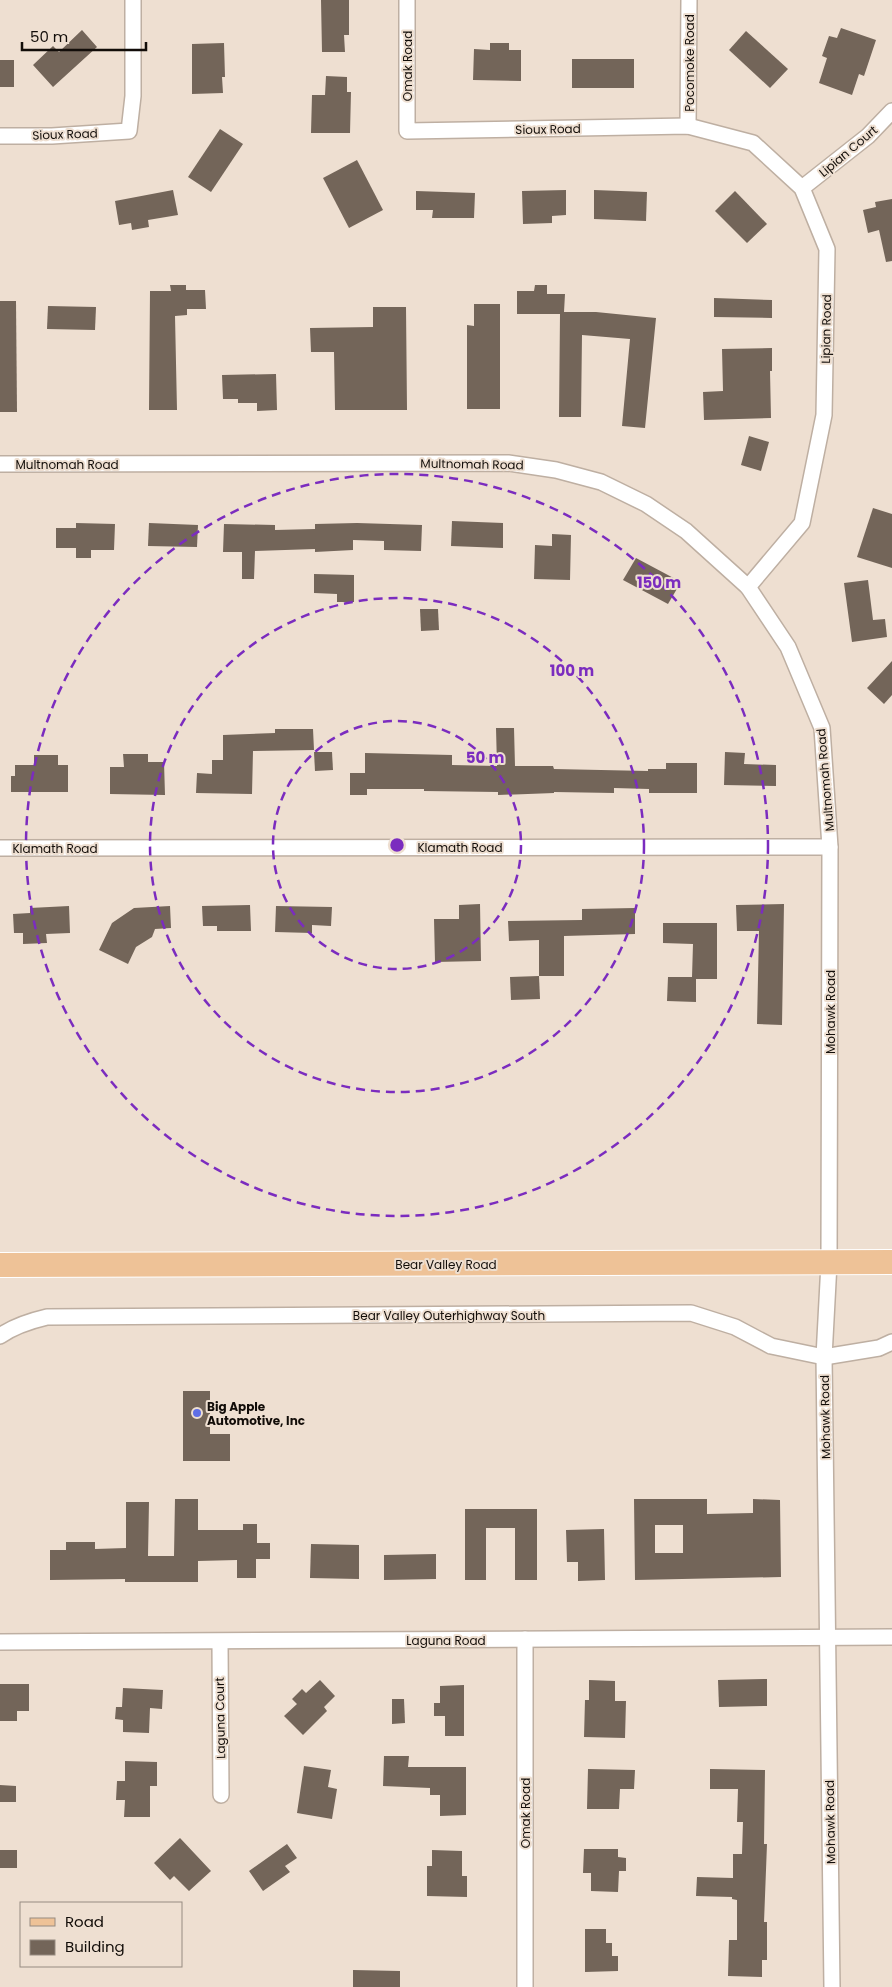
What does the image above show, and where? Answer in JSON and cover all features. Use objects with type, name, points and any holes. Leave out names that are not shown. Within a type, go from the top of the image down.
[{"type":"main road","name":"Bear Valley Road","points":[[0,1265],[892,1262]]},
{"type":"street","name":"Sioux Road","points":[[0,136],[52,136],[129,131],[133,96],[133,0]]},
{"type":"street","name":"Omak Road","points":[[407,0],[407,131]]},
{"type":"street","name":"Pocomoke Road","points":[[688,126],[689,0]]},
{"type":"street","name":"Lipian Court","points":[[802,188],[868,136],[892,111]]},
{"type":"street","name":"Sioux Road","points":[[407,131],[688,126]]},
{"type":"street","name":"Lipian Road","points":[[688,126],[753,143],[802,188],[827,249],[824,415],[802,523],[748,587]]},
{"type":"street","name":"Multnomah Road","points":[[0,464],[508,463],[556,470],[601,482],[646,504],[686,531],[748,587],[788,647],[822,728],[830,847]]},
{"type":"street","name":"Klamath Road","points":[[0,848],[830,847]]},
{"type":"street","name":"Mohawk Road","points":[[830,847],[829,1263],[824,1357],[832,1987]]},
{"type":"street","name":"Bear Valley Outerhighway South","points":[[0,1336],[8,1330],[47,1317],[691,1313],[735,1327],[771,1346],[824,1357],[879,1348],[892,1342]]},
{"type":"street","name":"Laguna Road","points":[[0,1642],[892,1637]]},
{"type":"street","name":"Omak Road","points":[[524,1987],[525,1639]]},
{"type":"street","name":"Laguna Court","points":[[220,1642],[221,1795]]},
{"type":"building","points":[[321,0],[349,0],[349,35],[344,35],[345,52],[322,52]]},
{"type":"building","points":[[841,28],[876,40],[864,76],[859,74],[852,95],[819,83],[827,58],[822,56],[829,36],[837,38]]},
{"type":"building","points":[[82,30],[97,47],[53,87],[33,65],[53,46],[59,52]]},
{"type":"building","points":[[746,31],[788,69],[770,88],[729,50]]},
{"type":"building","points":[[224,43],[225,77],[222,77],[223,93],[192,94],[192,44]]},
{"type":"building","points":[[490,43],[509,43],[509,50],[521,50],[521,81],[473,80],[474,49],[490,50]]},
{"type":"building","points":[[572,59],[634,59],[634,88],[572,88]]},
{"type":"building","points":[[0,60],[14,60],[14,87],[0,87]]},
{"type":"building","points":[[326,76],[347,77],[347,92],[351,92],[350,133],[311,133],[312,95],[325,95]]},
{"type":"building","points":[[220,129],[243,144],[211,192],[188,177]]},
{"type":"building","points":[[357,160],[383,210],[349,228],[323,178]]},
{"type":"building","points":[[173,190],[178,215],[148,220],[149,227],[132,230],[131,223],[119,225],[115,201]]},
{"type":"building","points":[[566,190],[566,215],[552,216],[552,223],[523,224],[522,191]]},
{"type":"building","points":[[594,190],[647,192],[646,221],[594,219]]},
{"type":"building","points":[[416,191],[475,193],[474,218],[432,218],[433,210],[416,210]]},
{"type":"building","points":[[735,191],[767,224],[747,243],[715,211]]},
{"type":"building","points":[[892,199],[892,261],[886,262],[879,230],[868,233],[863,210],[876,207],[875,202]]},
{"type":"building","points":[[170,285],[186,285],[186,290],[205,290],[206,309],[187,309],[187,315],[175,316],[177,410],[149,410],[150,291],[171,291]]},
{"type":"building","points":[[535,285],[547,285],[547,294],[565,294],[564,312],[596,312],[656,318],[645,428],[622,426],[630,339],[582,335],[581,417],[559,417],[560,314],[517,314],[517,291],[534,291]]},
{"type":"building","points":[[714,298],[772,300],[772,318],[714,317]]},
{"type":"building","points":[[0,301],[16,301],[17,412],[0,412]]},
{"type":"building","points":[[474,304],[500,304],[500,409],[467,409],[467,325],[474,326]]},
{"type":"building","points":[[48,306],[96,307],[95,330],[47,329]]},
{"type":"building","points":[[373,307],[406,307],[407,410],[335,410],[334,352],[311,352],[310,328],[373,327]]},
{"type":"building","points":[[772,348],[772,371],[770,371],[771,418],[704,420],[703,392],[723,391],[722,349]]},
{"type":"building","points":[[276,374],[277,410],[257,411],[257,403],[238,403],[238,399],[223,399],[222,375]]},
{"type":"building","points":[[749,436],[769,442],[761,471],[741,465]]},
{"type":"building","points":[[873,508],[892,514],[892,568],[857,557]]},
{"type":"building","points":[[452,521],[503,523],[503,548],[451,546]]},
{"type":"building","points":[[76,523],[115,524],[114,550],[91,550],[91,558],[76,558],[76,548],[56,548],[56,528],[76,528]]},
{"type":"building","points":[[149,523],[198,525],[197,547],[148,546]]},
{"type":"building","points":[[224,524],[275,525],[275,530],[315,529],[315,524],[422,525],[421,551],[384,550],[384,541],[353,540],[353,550],[315,552],[315,549],[255,551],[254,579],[242,579],[242,552],[223,552]]},
{"type":"building","points":[[552,534],[571,535],[570,580],[534,579],[535,545],[552,546]]},
{"type":"building","points":[[636,558],[681,582],[668,604],[623,580]]},
{"type":"building","points":[[314,574],[354,575],[354,602],[337,602],[337,594],[314,593]]},
{"type":"building","points":[[868,580],[873,620],[885,619],[887,637],[852,642],[844,583]]},
{"type":"building","points":[[420,609],[438,609],[439,630],[421,631]]},
{"type":"building","points":[[892,661],[892,695],[884,704],[867,688]]},
{"type":"building","points":[[496,728],[514,728],[515,766],[553,766],[554,769],[648,771],[648,769],[666,769],[666,763],[697,763],[697,793],[649,793],[649,789],[614,788],[614,793],[554,792],[498,795],[498,792],[367,789],[367,795],[350,795],[350,773],[365,773],[365,753],[452,755],[452,765],[497,766]]},
{"type":"building","points":[[275,729],[313,729],[314,750],[253,751],[252,794],[196,793],[197,773],[212,774],[212,760],[223,760],[223,735],[275,733]]},
{"type":"building","points":[[314,752],[332,752],[333,770],[315,771]]},
{"type":"building","points":[[725,752],[745,753],[744,764],[776,765],[776,786],[724,785]]},
{"type":"building","points":[[123,754],[148,754],[148,762],[164,762],[165,795],[110,794],[110,767],[124,767]]},
{"type":"building","points":[[34,755],[58,755],[58,765],[68,765],[68,792],[11,792],[11,776],[15,776],[15,765],[34,765]]},
{"type":"building","points":[[480,904],[481,961],[435,962],[434,919],[459,919],[459,905]]},
{"type":"building","points":[[784,904],[782,1025],[757,1024],[759,931],[737,931],[736,905]]},
{"type":"building","points":[[250,905],[251,931],[217,931],[217,926],[203,926],[202,906]]},
{"type":"building","points":[[69,906],[70,933],[46,934],[47,943],[23,944],[23,933],[14,933],[13,914],[30,913],[30,908]]},
{"type":"building","points":[[170,906],[171,928],[155,929],[152,937],[136,947],[128,964],[99,950],[112,923],[134,908]]},
{"type":"building","points":[[276,906],[332,907],[331,926],[312,925],[312,933],[275,932]]},
{"type":"building","points":[[635,908],[635,934],[564,936],[564,976],[539,976],[539,940],[509,941],[508,921],[582,920],[582,909]]},
{"type":"building","points":[[663,923],[717,923],[717,979],[696,979],[696,1002],[667,1001],[668,977],[692,977],[693,944],[663,943]]},
{"type":"building","points":[[539,976],[540,999],[511,1000],[510,977]]},
{"type":"building","name":"Big Apple Automotive, Inc","points":[[183,1391],[210,1391],[210,1434],[230,1434],[230,1461],[183,1461]]},
{"type":"building","points":[[175,1499],[198,1499],[198,1530],[243,1530],[243,1524],[257,1524],[257,1543],[270,1543],[270,1559],[256,1559],[256,1578],[237,1578],[237,1560],[198,1561],[198,1582],[125,1582],[125,1579],[50,1580],[50,1550],[66,1550],[66,1542],[95,1542],[95,1549],[126,1548],[126,1502],[149,1502],[148,1556],[174,1556]]},
{"type":"building","points":[[634,1499],[707,1499],[707,1514],[753,1513],[753,1499],[780,1500],[781,1577],[635,1580]],"holes":[[[655,1525],[683,1525],[683,1553],[655,1553]]]},
{"type":"building","points":[[465,1509],[537,1509],[537,1580],[515,1580],[515,1528],[486,1528],[486,1580],[465,1580]]},
{"type":"building","points":[[604,1529],[605,1580],[578,1581],[578,1562],[567,1562],[566,1530]]},
{"type":"building","points":[[311,1544],[359,1545],[359,1579],[310,1578]]},
{"type":"building","points":[[436,1554],[436,1579],[384,1580],[384,1555]]},
{"type":"building","points":[[767,1679],[767,1706],[719,1707],[718,1680]]},
{"type":"building","points":[[320,1680],[335,1696],[324,1707],[327,1711],[303,1735],[284,1716],[297,1704],[292,1699],[302,1689],[306,1693]]},
{"type":"building","points":[[589,1680],[615,1681],[615,1701],[626,1701],[625,1738],[584,1737],[585,1700],[589,1700]]},
{"type":"building","points":[[0,1684],[29,1684],[29,1711],[17,1711],[17,1721],[0,1721]]},
{"type":"building","points":[[464,1685],[464,1736],[445,1736],[445,1716],[434,1716],[434,1703],[440,1703],[440,1686]]},
{"type":"building","points":[[123,1688],[163,1690],[162,1709],[150,1708],[149,1733],[123,1732],[123,1720],[115,1719],[116,1707],[122,1707]]},
{"type":"building","points":[[392,1699],[404,1699],[405,1723],[392,1724]]},
{"type":"building","points":[[384,1756],[409,1756],[408,1767],[466,1767],[466,1815],[440,1816],[440,1795],[430,1795],[430,1788],[383,1786]]},
{"type":"building","points":[[125,1761],[157,1762],[157,1786],[150,1786],[150,1817],[124,1817],[125,1800],[116,1800],[117,1781],[125,1781]]},
{"type":"building","points":[[304,1766],[331,1770],[328,1787],[337,1789],[332,1819],[297,1813]]},
{"type":"building","points":[[588,1769],[635,1770],[634,1789],[620,1789],[619,1809],[587,1809]]},
{"type":"building","points":[[710,1769],[765,1770],[764,1844],[767,1844],[764,1922],[767,1922],[767,1960],[762,1960],[762,1977],[728,1976],[729,1940],[737,1940],[737,1900],[732,1899],[732,1897],[696,1896],[697,1877],[733,1878],[733,1854],[742,1854],[743,1822],[737,1822],[738,1789],[710,1789]]},
{"type":"building","points":[[0,1785],[16,1786],[16,1802],[0,1802]]},
{"type":"building","points":[[180,1838],[211,1871],[189,1891],[174,1876],[170,1880],[154,1863]]},
{"type":"building","points":[[287,1844],[297,1858],[285,1866],[290,1872],[263,1891],[249,1871]]},
{"type":"building","points":[[584,1849],[618,1849],[618,1857],[626,1858],[626,1871],[619,1871],[618,1892],[591,1891],[591,1873],[583,1873]]},
{"type":"building","points":[[0,1850],[17,1850],[17,1868],[0,1868]]},
{"type":"building","points":[[432,1850],[462,1851],[462,1876],[467,1876],[467,1897],[427,1896],[427,1866],[432,1866]]},
{"type":"building","points":[[585,1929],[606,1929],[606,1943],[612,1943],[612,1956],[618,1956],[618,1971],[585,1972]]},
{"type":"building","points":[[353,1970],[400,1971],[400,1987],[353,1987]]},
{"type":"place","name":"Big Apple Automotive, Inc","points":[[197,1413]]}]
